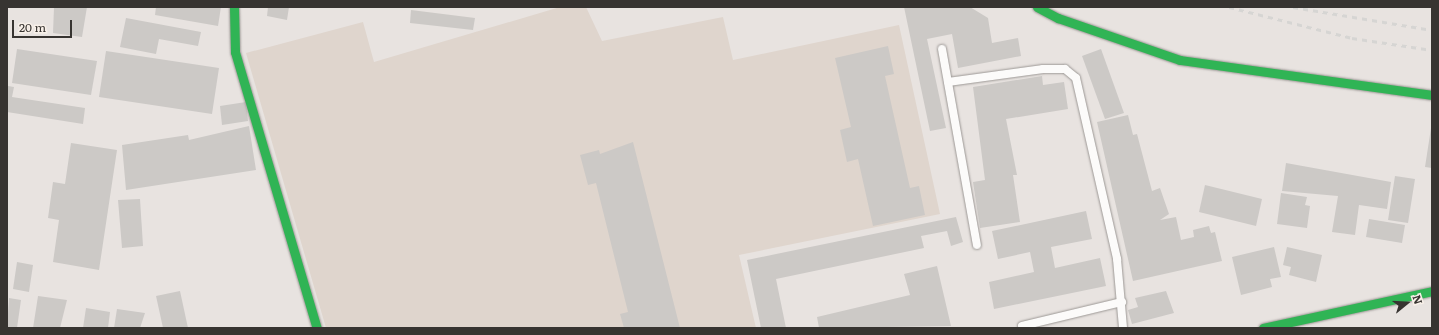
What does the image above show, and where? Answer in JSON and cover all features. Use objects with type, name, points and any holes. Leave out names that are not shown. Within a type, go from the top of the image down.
[{"type":"street","points":[[234,7],[235,52],[317,328]]},
{"type":"street","points":[[1036,7],[1058,18],[1180,60],[1432,95]]},
{"type":"street","points":[[1263,328],[1432,290]]},
{"type":"lane","points":[[942,49],[977,245]]},
{"type":"lane","points":[[948,82],[1043,69],[1066,69],[1076,78],[1117,259],[1122,302],[1123,328]]},
{"type":"lane","points":[[1022,326],[1122,302]]},
{"type":"shaded area","points":[[560,7],[586,7],[602,41],[723,17],[733,60],[899,25],[940,214],[739,255],[756,328],[326,328],[246,53],[363,22],[374,62]]},
{"type":"building","points":[[54,7],[87,7],[82,37],[53,33]]},
{"type":"building","points":[[156,7],[221,7],[218,26],[155,15]]},
{"type":"building","points":[[268,7],[289,7],[287,20],[267,16]]},
{"type":"building","points":[[904,7],[970,7],[988,18],[992,43],[1018,38],[1021,56],[958,68],[952,34],[927,39],[946,128],[930,131]]},
{"type":"building","points":[[411,10],[475,18],[473,30],[410,23]]},
{"type":"building","points":[[126,18],[201,32],[198,46],[159,39],[156,54],[120,47]]},
{"type":"building","points":[[888,46],[894,74],[885,76],[910,188],[919,186],[925,215],[873,226],[858,159],[847,162],[840,130],[851,127],[835,58]]},
{"type":"building","points":[[17,49],[97,61],[91,95],[12,83]]},
{"type":"building","points":[[1101,49],[1124,113],[1105,119],[1082,56]]},
{"type":"building","points":[[106,51],[219,68],[212,114],[99,97]]},
{"type":"building","points":[[1042,76],[1043,85],[1064,82],[1068,109],[1006,119],[1017,175],[1013,175],[1020,222],[980,228],[973,182],[985,180],[973,87]]},
{"type":"building","points":[[7,79],[8,86],[14,87],[12,97],[85,108],[83,124],[7,112]]},
{"type":"building","points":[[246,102],[248,121],[222,125],[220,106]]},
{"type":"building","points":[[1128,115],[1133,135],[1137,134],[1152,191],[1160,188],[1169,214],[1160,220],[1176,217],[1181,240],[1194,237],[1193,230],[1209,226],[1211,233],[1215,232],[1222,261],[1133,281],[1097,122]]},
{"type":"building","points":[[249,126],[256,170],[126,190],[122,145],[188,135],[189,140]]},
{"type":"building","points":[[1432,128],[1432,168],[1425,167]]},
{"type":"building","points":[[633,142],[680,328],[624,328],[620,314],[628,312],[596,183],[588,185],[580,155],[599,150],[600,154]]},
{"type":"building","points":[[71,143],[117,150],[99,270],[53,262],[59,220],[48,218],[53,182],[65,184]]},
{"type":"building","points":[[1286,163],[1391,182],[1387,209],[1359,205],[1355,235],[1332,232],[1338,196],[1282,191]]},
{"type":"building","points":[[1395,176],[1415,179],[1408,223],[1388,220]]},
{"type":"building","points":[[1205,185],[1262,199],[1256,226],[1199,212]]},
{"type":"building","points":[[1281,193],[1307,197],[1305,205],[1310,206],[1307,228],[1277,224]]},
{"type":"building","points":[[140,199],[143,246],[122,248],[118,200]]},
{"type":"building","points":[[1086,211],[1092,239],[1051,247],[1055,268],[1100,258],[1106,286],[994,309],[989,282],[1034,272],[1030,252],[998,259],[992,231]]},
{"type":"building","points":[[956,217],[963,242],[951,246],[947,231],[921,236],[924,248],[776,279],[786,328],[761,328],[747,260]]},
{"type":"building","points":[[1369,219],[1405,225],[1402,243],[1366,237]]},
{"type":"building","points":[[1274,247],[1281,277],[1270,279],[1272,287],[1241,295],[1232,257]]},
{"type":"building","points":[[1287,247],[1322,255],[1316,282],[1289,275],[1291,267],[1283,265]]},
{"type":"building","points":[[17,262],[33,265],[29,292],[13,289]]},
{"type":"building","points":[[937,266],[951,326],[819,328],[817,317],[910,295],[904,274]]},
{"type":"building","points":[[180,291],[188,328],[163,328],[156,296]]},
{"type":"building","points":[[1166,291],[1174,313],[1132,324],[1128,310],[1138,307],[1135,298]]},
{"type":"building","points":[[38,296],[67,300],[60,328],[33,328]]},
{"type":"building","points":[[9,298],[21,300],[17,328],[7,328]]},
{"type":"building","points":[[86,308],[110,312],[108,328],[83,328]]},
{"type":"building","points":[[117,309],[145,313],[140,328],[114,328]]},
{"type":"railway","points":[[1229,7],[1352,38],[1432,50]]},
{"type":"railway","points":[[1293,7],[1432,30]]},
{"type":"traffic: fast","points":[[234,7],[235,52],[317,328]]},
{"type":"traffic: fast","points":[[1037,7],[1058,18],[1180,60],[1432,95]]},
{"type":"traffic: fast","points":[[1263,328],[1432,291]]}]
